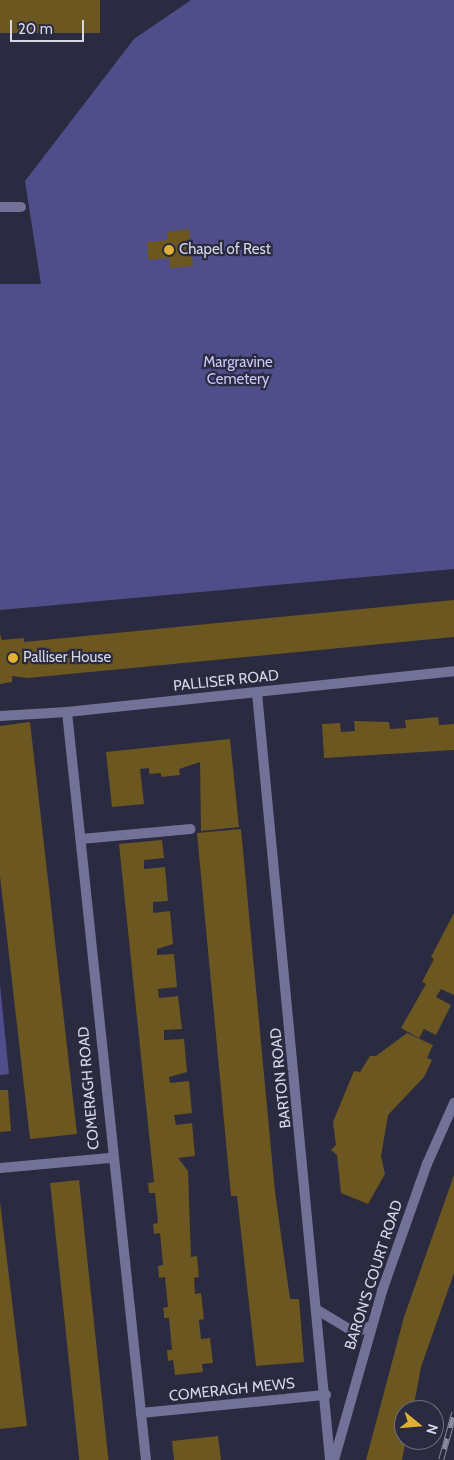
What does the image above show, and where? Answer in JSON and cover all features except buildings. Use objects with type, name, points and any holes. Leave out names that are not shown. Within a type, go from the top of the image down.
[{"type":"street","points":[[0,208],[21,207]]},
{"type":"street","name":"PALLISER ROAD","points":[[0,716],[67,712],[454,671]]},
{"type":"street","name":"BARTON ROAD","points":[[257,693],[319,1311],[332,1460]]},
{"type":"street","name":"COMERAGH ROAD","points":[[67,712],[81,839],[110,1158],[146,1460]]},
{"type":"street","points":[[81,839],[191,828]]},
{"type":"street","name":"BARON'S COURT ROAD","points":[[332,1460],[371,1326],[427,1164],[454,1102]]},
{"type":"street","points":[[0,1168],[110,1158]]},
{"type":"street","points":[[319,1311],[349,1329],[359,1331],[371,1326]]},
{"type":"street","name":"COMERAGH MEWS","points":[[141,1413],[326,1395]]},
{"type":"green space","name":"Margravine Cemetery","points":[[191,0],[454,0],[454,569],[0,610],[0,284],[41,284],[25,181],[134,39]]},
{"type":"green space","points":[[0,985],[9,1074],[0,1075]]},
{"type":"railway","points":[[441,1460],[454,1413]]},
{"type":"place","name":"Chapel of Rest","points":[[169,250]]},
{"type":"place","name":"Palliser House","points":[[13,658]]}]
